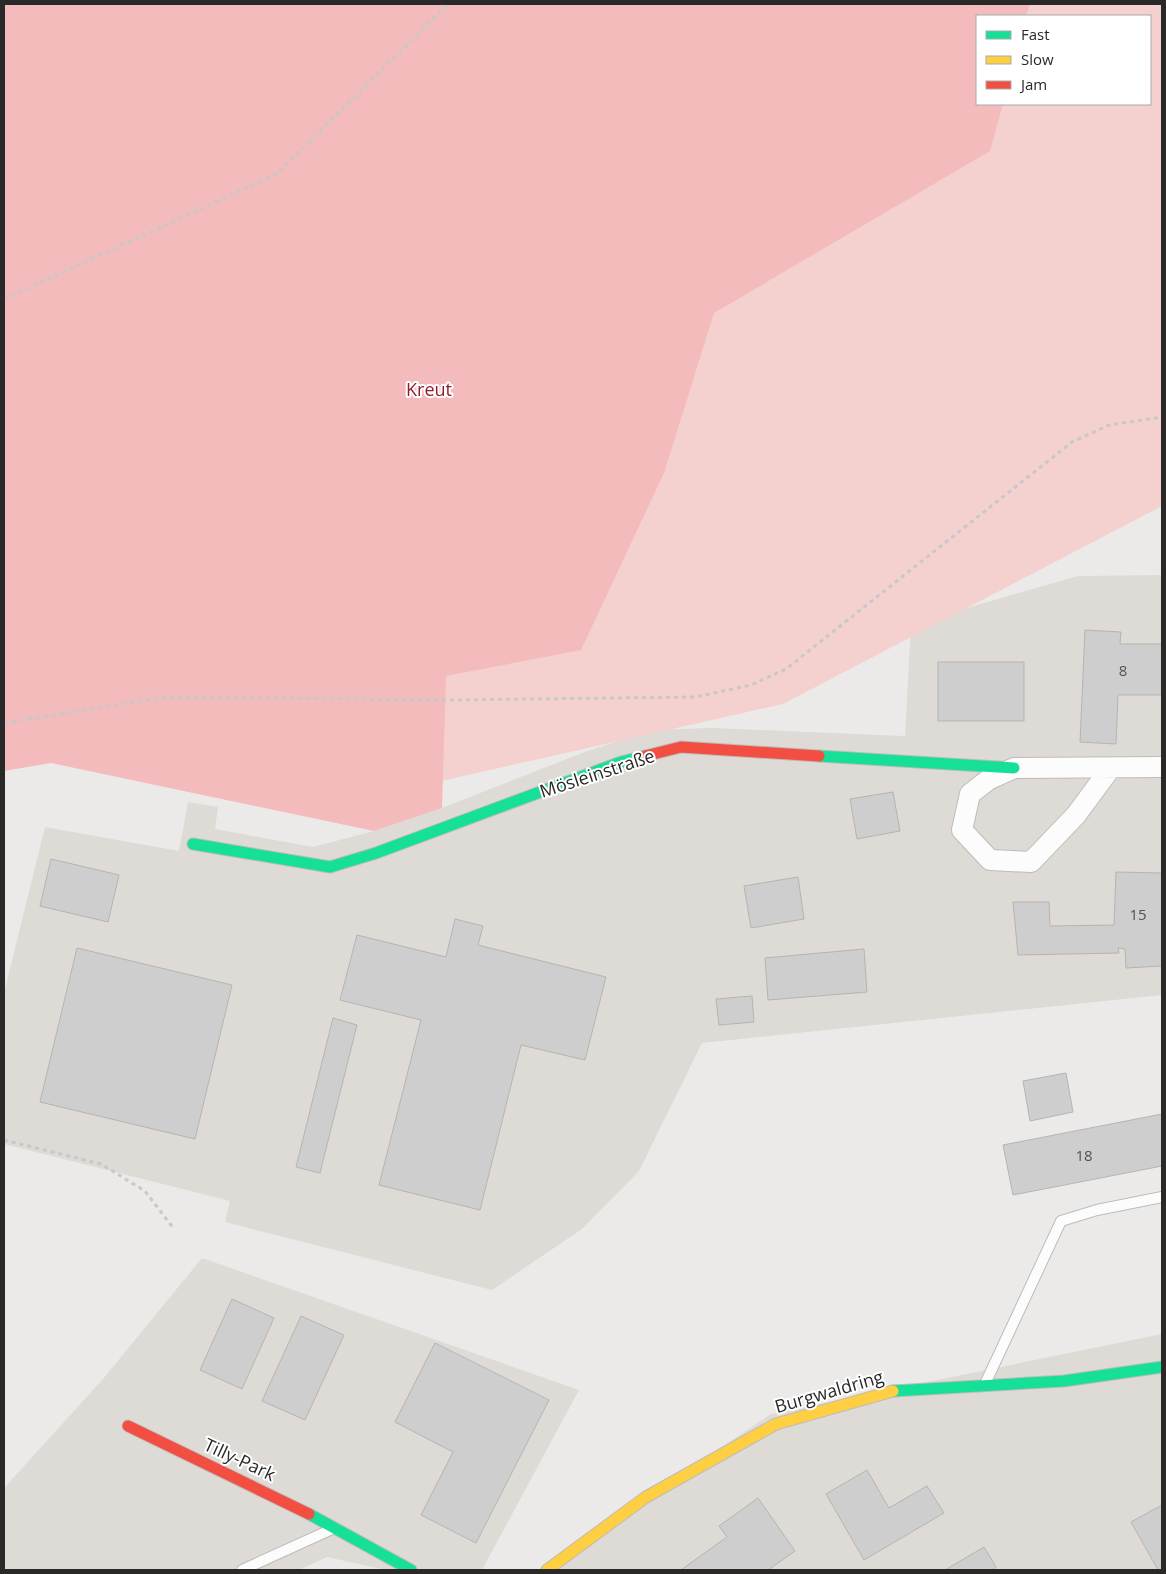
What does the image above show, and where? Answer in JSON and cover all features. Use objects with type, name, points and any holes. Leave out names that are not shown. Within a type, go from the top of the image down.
[{"type":"street","name":"Mösleinstraße","points":[[193,844],[330,867],[376,853],[621,762],[681,747],[1014,768],[1110,769],[1162,767]]},
{"type":"street","name":"Mösleinstraße","points":[[1014,768],[988,780],[970,794],[962,830],[990,860],[1031,862],[1076,815],[1110,769]]},
{"type":"street","name":"Burgwaldring","points":[[547,1570],[646,1497],[776,1424],[887,1391],[1064,1381],[1162,1367]]},
{"type":"street","name":"Tilly-Park","points":[[128,1426],[283,1499],[411,1570]]},
{"type":"lane","points":[[985,1385],[1061,1221],[1097,1210],[1162,1197]]},
{"type":"lane","points":[[242,1570],[335,1527]]},
{"type":"path","points":[[4,299],[277,174],[448,4]]},
{"type":"path","points":[[4,724],[167,697],[448,700],[695,697],[751,685],[786,669],[1072,442],[1109,425],[1162,417]]},
{"type":"path","points":[[4,1140],[101,1164],[145,1191],[174,1229]]},
{"type":"shaded area","points":[[1162,575],[1162,995],[702,1043],[639,1171],[582,1229],[492,1290],[225,1222],[230,1201],[4,1144],[4,993],[45,827],[179,851],[188,802],[218,807],[215,829],[313,847],[374,831],[442,808],[582,753],[651,730],[712,728],[905,736],[911,624],[1078,576]]},
{"type":"shaded area","points":[[202,1258],[579,1390],[482,1570],[386,1570],[327,1557],[299,1570],[4,1570],[4,1488],[103,1379]]},
{"type":"shaded area","points":[[1162,1334],[1162,1570],[538,1570],[771,1414]]},
{"type":"green space","name":"Kreut","points":[[4,4],[1162,4],[1162,506],[783,704],[428,784]]},
{"type":"green space","name":"Kreut","points":[[4,4],[1030,4],[1026,15],[976,15],[976,105],[1003,105],[990,151],[714,313],[664,473],[581,650],[446,676],[442,808],[374,831],[51,763],[4,771]]},
{"type":"building","points":[[1085,630],[1121,632],[1120,644],[1162,644],[1162,695],[1118,695],[1116,744],[1080,742]]},
{"type":"building","points":[[938,662],[1024,662],[1024,721],[938,721]]},
{"type":"building","points":[[893,792],[900,831],[857,839],[850,799]]},
{"type":"building","points":[[51,859],[119,875],[108,922],[40,906]]},
{"type":"building","points":[[1116,872],[1162,873],[1162,966],[1126,968],[1125,949],[1118,948],[1119,953],[1018,955],[1013,902],[1049,902],[1050,926],[1114,925]]},
{"type":"building","points":[[798,877],[804,919],[751,928],[744,886]]},
{"type":"building","points":[[455,919],[483,926],[478,945],[606,977],[585,1060],[521,1045],[480,1210],[379,1185],[421,1020],[340,1000],[357,935],[446,957]]},
{"type":"building","points":[[77,948],[232,985],[195,1139],[40,1102]]},
{"type":"building","points":[[864,949],[867,992],[768,1000],[765,958]]},
{"type":"building","points":[[752,996],[754,1022],[719,1025],[716,999]]},
{"type":"building","points":[[333,1018],[357,1025],[320,1173],[296,1167]]},
{"type":"building","points":[[1066,1073],[1073,1112],[1030,1121],[1023,1081]]},
{"type":"building","points":[[1162,1114],[1162,1166],[1013,1195],[1003,1145]]},
{"type":"building","points":[[232,1299],[274,1318],[242,1389],[200,1370]]},
{"type":"building","points":[[301,1316],[344,1335],[305,1420],[262,1401]]},
{"type":"building","points":[[435,1343],[549,1400],[476,1543],[421,1515],[453,1452],[395,1422]]},
{"type":"building","points":[[867,1470],[889,1508],[927,1486],[944,1513],[864,1560],[826,1494]]},
{"type":"building","points":[[758,1498],[795,1551],[768,1570],[681,1570],[727,1537],[719,1526]]},
{"type":"building","points":[[1162,1505],[1162,1570],[1158,1570],[1131,1522]]},
{"type":"building","points":[[984,1547],[996,1567],[992,1570],[945,1570]]},
{"type":"traffic: fast","points":[[193,844],[330,867],[376,853],[621,762],[645,756]]},
{"type":"traffic: fast","points":[[819,756],[1014,768]]},
{"type":"traffic: fast","points":[[893,1391],[1064,1381],[1162,1367]]},
{"type":"traffic: fast","points":[[309,1514],[411,1570]]},
{"type":"traffic: slow","points":[[547,1570],[646,1497],[776,1424],[893,1391]]},
{"type":"traffic: jam","points":[[645,756],[681,747],[819,756]]},
{"type":"traffic: jam","points":[[128,1426],[309,1514]]}]
